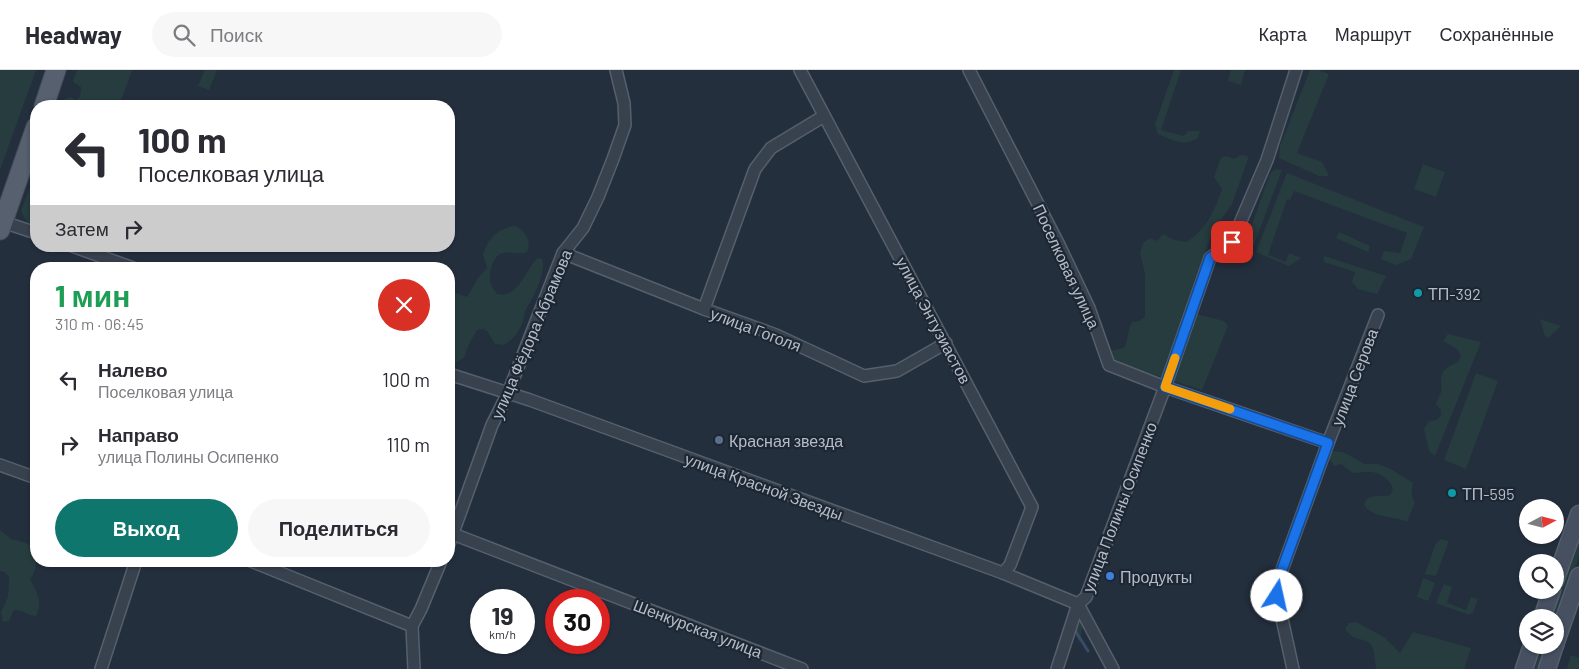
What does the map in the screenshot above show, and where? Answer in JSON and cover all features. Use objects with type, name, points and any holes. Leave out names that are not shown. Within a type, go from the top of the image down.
[{"type":"main road","points":[[46,100],[56,70]]},
{"type":"main road","points":[[2,226],[30,144]]},
{"type":"main road","points":[[1564,556],[1579,514]]},
{"type":"main road","points":[[1564,619],[1579,576]]},
{"type":"main road","points":[[1524,669],[1529,654]]},
{"type":"main road","points":[[1546,669],[1552,654]]},
{"type":"street","name":"улица Фёдора Абрамова","points":[[455,528],[492,426],[508,393],[564,253],[583,228],[598,197],[625,125],[624,103],[616,70]]},
{"type":"street","name":"улица Энтузиастов","points":[[800,70],[1032,506],[1010,565],[1003,573]]},
{"type":"street","name":"Поселковая улица","points":[[969,70],[1059,245],[1089,308],[1109,365],[1165,387],[1328,443]]},
{"type":"street","name":"улица Полины Осипенко","points":[[1057,669],[1078,604],[1086,596],[1165,387],[1210,258],[1232,242],[1266,160],[1296,70]]},
{"type":"street","points":[[704,308],[755,169],[771,148],[824,116]]},
{"type":"street","points":[[2,226],[30,232]]},
{"type":"street","points":[[89,252],[117,262]]},
{"type":"street","name":"улица Гоголя","points":[[564,253],[776,335],[864,376],[897,371],[946,343]]},
{"type":"street","name":"улица Серова","points":[[1293,669],[1277,596],[1279,578],[1328,443],[1378,315]]},
{"type":"street","name":"улица Красной Звезды","points":[[455,376],[508,393],[1003,573],[1078,604]]},
{"type":"street","points":[[0,465],[30,476]]},
{"type":"street","name":"Шенкурская улица","points":[[455,540],[802,669]]},
{"type":"street","points":[[101,669],[134,567]]},
{"type":"street","points":[[266,567],[412,626]]},
{"type":"street","points":[[414,669],[412,626],[422,609],[440,567]]},
{"type":"street","points":[[1078,604],[1113,669]]},
{"type":"green space","points":[[0,70],[36,70],[0,170]]},
{"type":"green space","points":[[77,70],[132,70],[121,100],[77,100],[80,96],[81,87],[73,82]]},
{"type":"green space","points":[[205,70],[217,70],[209,90],[198,86]]},
{"type":"green space","points":[[1174,70],[1181,70],[1161,130],[1184,136],[1188,131],[1200,131],[1198,138],[1193,141],[1178,142],[1158,134],[1155,124]]},
{"type":"green space","points":[[1231,70],[1245,70],[1241,85],[1228,81]]},
{"type":"green space","points":[[1310,70],[1318,70],[1329,74],[1297,153],[1322,162],[1329,176],[1319,176],[1279,158],[1280,146]]},
{"type":"green space","points":[[70,97],[77,100],[64,100]]},
{"type":"green space","points":[[1241,155],[1247,156],[1248,159],[1232,204],[1213,231],[1192,287],[1196,314],[1224,321],[1228,326],[1202,390],[1114,362],[1110,351],[1124,348],[1132,322],[1139,321],[1145,317],[1145,274],[1140,253],[1143,243],[1150,238],[1157,241],[1163,234],[1174,240],[1186,242],[1199,232],[1213,212],[1222,189],[1214,177],[1221,157],[1227,156],[1234,159]]},
{"type":"green space","points":[[1423,164],[1445,172],[1436,197],[1414,189]]},
{"type":"green space","points":[[1275,169],[1282,170],[1252,250],[1246,241],[1270,174]]},
{"type":"green space","points":[[1287,173],[1424,227],[1411,259],[1396,265],[1381,259],[1384,251],[1400,253],[1407,233],[1294,191],[1290,200],[1287,199],[1268,255],[1286,262],[1289,253],[1301,258],[1289,266],[1256,252]]},
{"type":"green space","points":[[30,187],[30,226],[21,211]]},
{"type":"green space","points":[[515,226],[527,236],[529,244],[527,252],[503,253],[496,257],[491,271],[490,280],[492,287],[497,294],[511,292],[521,282],[538,258],[542,259],[543,264],[541,278],[525,310],[520,328],[513,338],[504,345],[495,344],[487,331],[483,329],[477,330],[464,358],[455,362],[455,292],[467,297],[478,278],[487,268],[483,255],[490,239],[498,232]]},
{"type":"green space","points":[[1339,232],[1370,246],[1368,252],[1336,238]]},
{"type":"green space","points":[[1324,256],[1386,276],[1377,294],[1358,289],[1352,282],[1355,272],[1324,262]]},
{"type":"green space","points":[[1540,319],[1561,326],[1548,338],[1545,336]]},
{"type":"green space","points":[[1448,334],[1481,342],[1435,456],[1429,451],[1424,429],[1429,421],[1437,420],[1441,416],[1441,410],[1436,404],[1441,392],[1443,372],[1458,362],[1461,356],[1457,349],[1443,341]]},
{"type":"green space","points":[[1476,373],[1498,381],[1466,469],[1444,460]]},
{"type":"green space","points":[[1332,451],[1343,452],[1365,464],[1378,464],[1389,468],[1413,483],[1412,495],[1415,502],[1407,522],[1378,515],[1368,509],[1364,505],[1368,498],[1390,495],[1393,489],[1392,486],[1385,478],[1374,472],[1353,473],[1341,464],[1334,466],[1329,457],[1329,453]]},
{"type":"green space","points":[[0,530],[11,539],[30,546],[30,567],[35,567],[33,576],[30,579],[39,602],[36,616],[20,610],[14,610],[9,621],[3,622],[1,612],[8,597],[9,577],[5,572],[0,571]]},
{"type":"green space","points":[[1579,533],[1579,556],[1564,598],[1564,576]]},
{"type":"green space","points":[[1440,539],[1449,541],[1436,576],[1425,574],[1435,545]]},
{"type":"green space","points":[[1423,578],[1435,583],[1428,601],[1417,597]]},
{"type":"green space","points":[[1444,584],[1452,587],[1447,603],[1466,610],[1471,597],[1478,599],[1473,612],[1469,615],[1436,603]]},
{"type":"green space","points":[[1556,599],[1564,599],[1560,609],[1552,609]]},
{"type":"green space","points":[[1081,621],[1083,626],[1079,644],[1074,628]]},
{"type":"green space","points":[[1356,622],[1384,637],[1400,653],[1413,632],[1471,648],[1464,669],[1376,669],[1371,645],[1365,640],[1349,634],[1345,629],[1349,623]]},
{"type":"green space","points":[[1536,654],[1545,654],[1539,669],[1531,669]]},
{"type":"green space","points":[[1571,655],[1579,658],[1579,669],[1567,669]]},
{"type":"waterway","points":[[1076,632],[1088,651]]},
{"type":"slow traffic","points":[[1175,358],[1165,387],[1230,409]]},
{"type":"place","name":"ТП-392","points":[[1418,293]]},
{"type":"place","name":"Красная звезда","points":[[719,440]]},
{"type":"place","name":"ТП-595","points":[[1452,493]]},
{"type":"place","name":"Продукты","points":[[1110,576]]},
{"type":"route","points":[[1232,242],[1210,258],[1165,387],[1328,443],[1279,578],[1277,596]]}]
